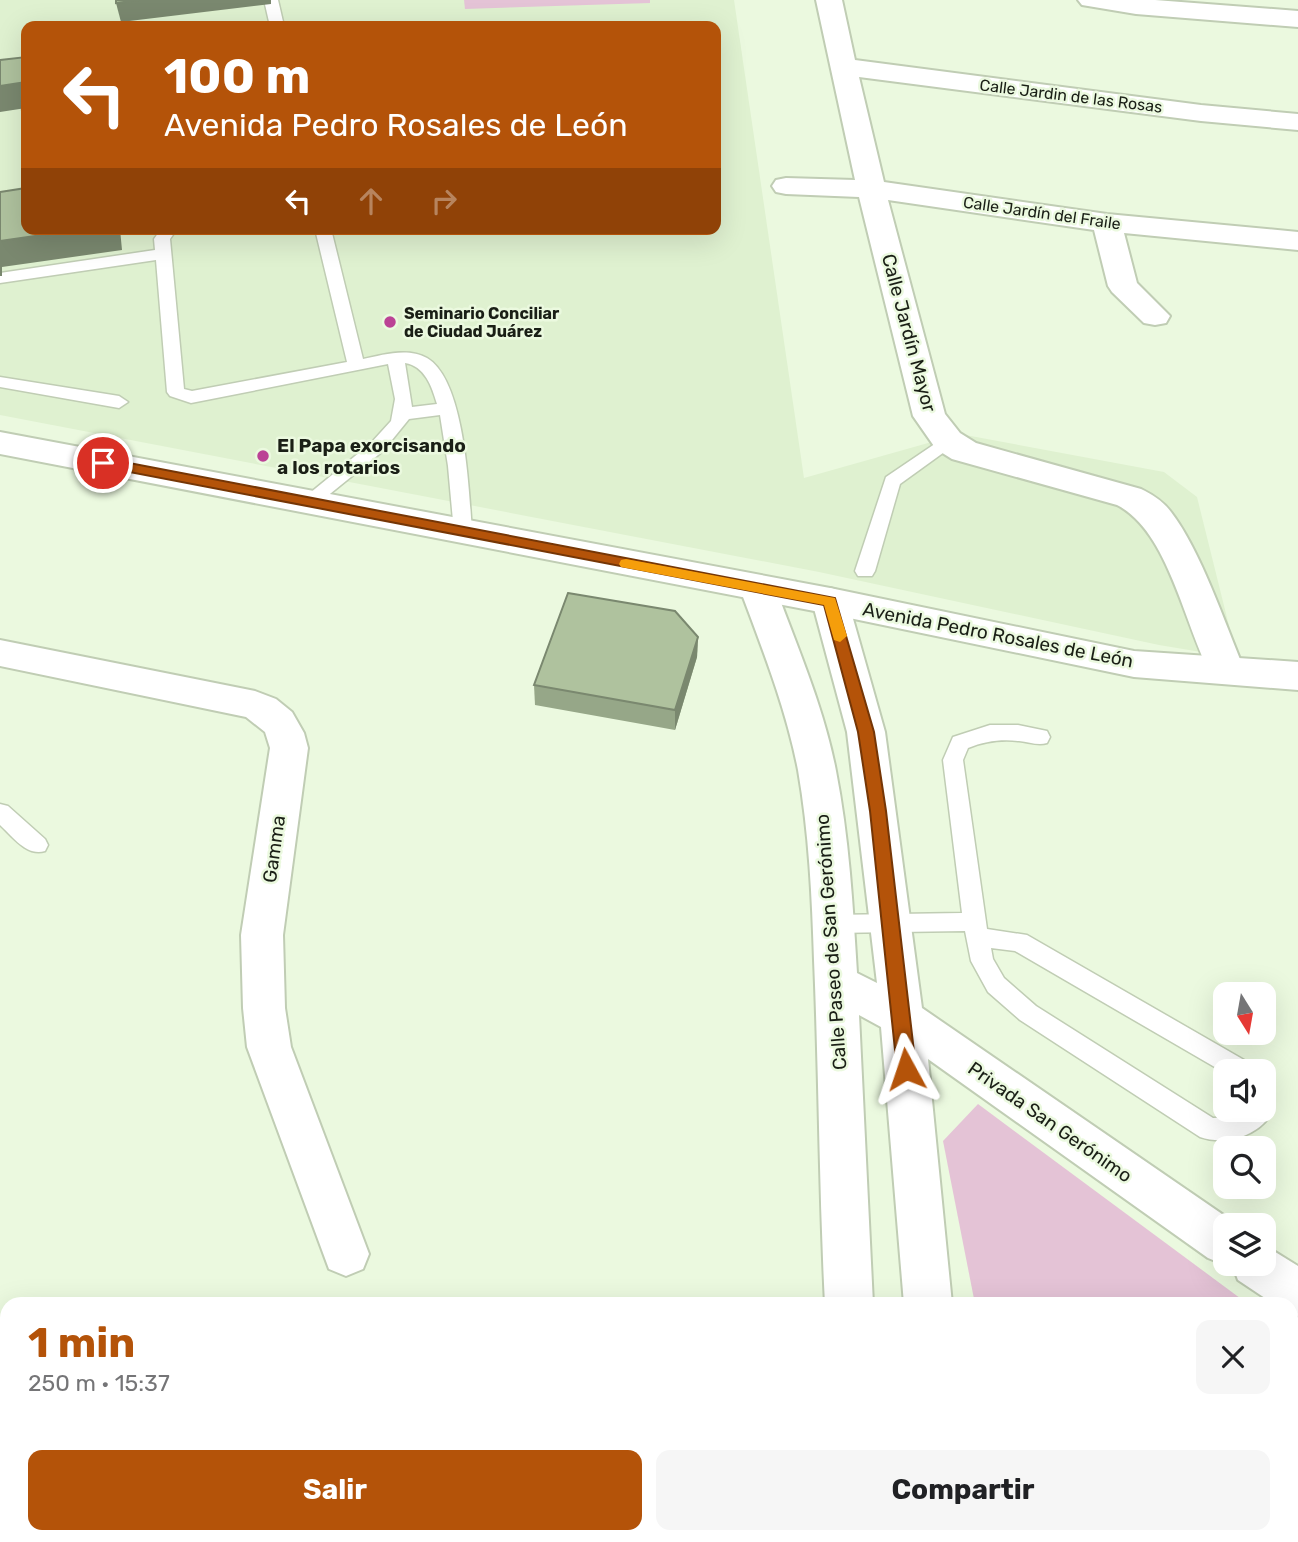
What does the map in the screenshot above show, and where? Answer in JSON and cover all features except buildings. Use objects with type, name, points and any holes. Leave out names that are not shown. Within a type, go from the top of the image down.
[{"type":"street","name":"Calle Jardín Mayor","points":[[829,0],[871,189],[929,416],[948,441]]},
{"type":"street","points":[[1091,0],[1298,19]]},
{"type":"street","name":"Calle Jardin de las Rosas","points":[[845,66],[1201,113],[1298,122]]},
{"type":"street","name":"Calle Jardín del Fraile","points":[[786,186],[871,189],[1107,223],[1298,241]]},
{"type":"street","points":[[1107,223],[1123,286],[1155,316]]},
{"type":"street","points":[[948,441],[964,451],[1129,497],[1145,505],[1159,520],[1173,543],[1227,671]]},
{"type":"street","name":"Avenida Pedro Rosales de León","points":[[0,443],[830,601],[1134,663],[1298,676]]},
{"type":"street","name":"Calle Paseo de San Gerónimo","points":[[758,589],[796,693],[821,795],[836,983],[849,1297]]},
{"type":"street","points":[[830,601],[866,732],[902,1017],[927,1297]]},
{"type":"street","name":"Gamma","points":[[0,653],[255,705],[268,711],[281,723],[289,748],[262,935],[264,1008],[270,1047],[346,1254]]},
{"type":"street","name":"Privada San Gerónimo","points":[[836,983],[902,1017],[1213,1235]]},
{"type":"street","points":[[1273,1276],[1298,1293]]},
{"type":"lane","points":[[271,0],[275,21]]},
{"type":"lane","points":[[165,235],[162,240],[176,392],[181,395],[201,396],[395,359],[422,362],[433,373],[455,438],[463,532]]},
{"type":"lane","points":[[324,235],[356,366]]},
{"type":"lane","points":[[0,278],[163,254]]},
{"type":"lane","points":[[308,502],[392,433],[403,414],[403,392],[395,359]]},
{"type":"lane","points":[[0,382],[119,402]]},
{"type":"lane","points":[[403,414],[446,409]]},
{"type":"lane","points":[[864,571],[892,481],[948,441]]},
{"type":"lane","points":[[1040,737],[1012,731],[982,733],[960,743],[953,760],[975,929],[982,961],[996,985],[1028,1013],[1209,1129],[1229,1130],[1250,1122]]},
{"type":"lane","points":[[0,812],[37,845]]},
{"type":"lane","points":[[832,924],[975,929],[1019,942],[1222,1059]]},
{"type":"shaded area","name":"Seminario Conciliar de Ciudad Juárez","points":[[0,0],[734,0],[804,478],[960,434],[1164,472],[1197,497],[1237,658],[1159,645],[819,572],[0,415]]},
{"type":"shaded area","points":[[464,0],[650,0],[650,3],[465,9]]},
{"type":"shaded area","points":[[978,1104],[1239,1297],[974,1297],[943,1141]]},
{"type":"slow traffic","points":[[626,564],[830,601],[840,636]]},
{"type":"place","name":"Seminario Conciliar de Ciudad Juárez","points":[[390,322]]},
{"type":"place","name":"El Papa exorcisando a los rotarios","points":[[263,456]]},
{"type":"route","points":[[103,463],[830,601],[866,732],[878,811],[906,1069]]}]
